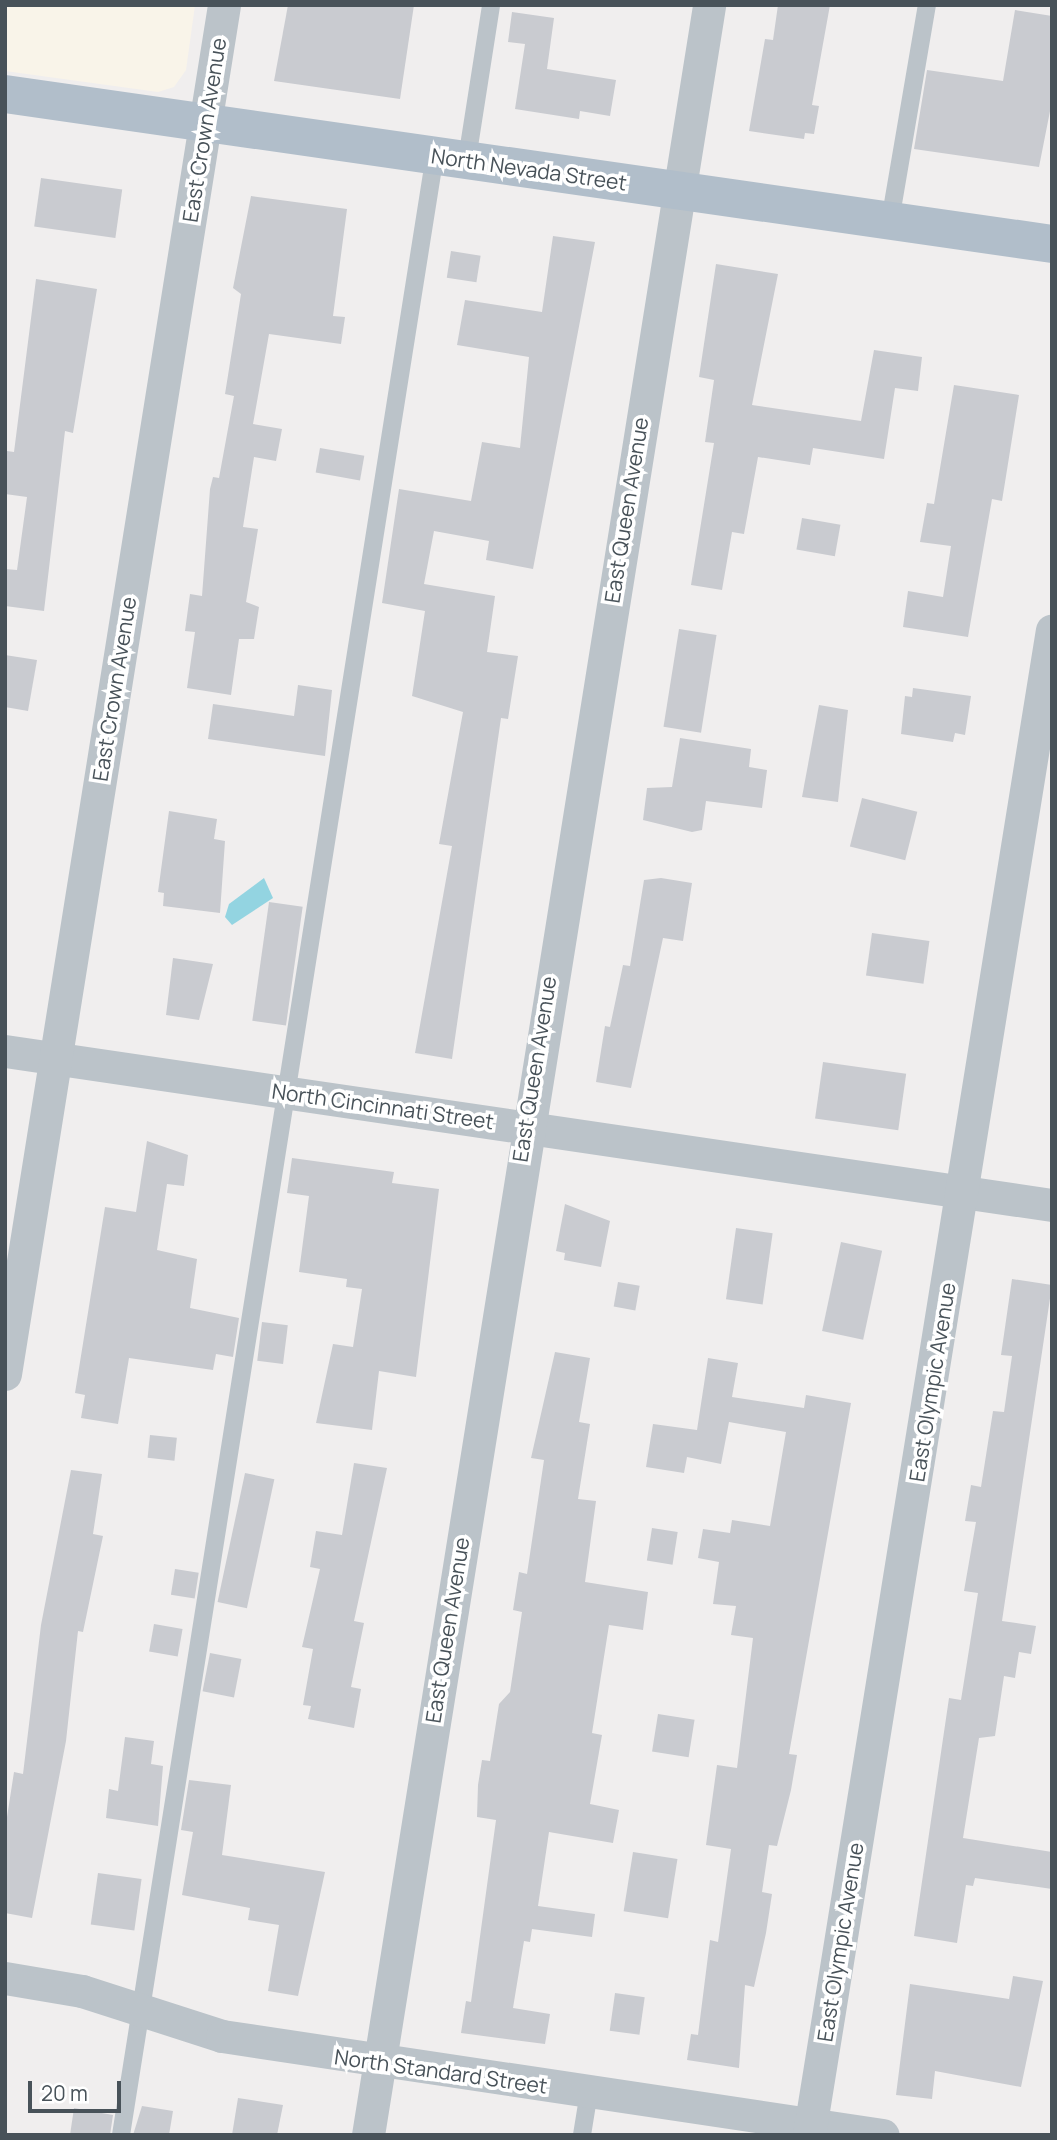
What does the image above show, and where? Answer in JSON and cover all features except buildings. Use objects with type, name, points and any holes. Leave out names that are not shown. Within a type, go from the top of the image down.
[{"type":"main road","name":"North Nevada Street","points":[[5,94],[1052,244]]},
{"type":"street","name":"East Crown Avenue","points":[[5,1374],[224,5]]},
{"type":"street","name":"East Queen Avenue","points":[[368,2135],[525,1126],[709,5]]},
{"type":"street","name":"East Olympic Avenue","points":[[810,2129],[1052,630]]},
{"type":"street","name":"North Cincinnati Street","points":[[5,1051],[1052,1205]]},
{"type":"street","name":"North Standard Street","points":[[5,1978],[82,1991],[222,2036],[810,2129],[883,2135]]},
{"type":"lane","points":[[121,2135],[286,1091],[451,157],[491,5]]},
{"type":"lane","points":[[890,221],[927,5]]},
{"type":"lane","points":[[582,2135],[589,2092]]},
{"type":"shaded area","points":[[5,5],[195,5],[186,70],[174,87],[158,92],[5,71]]},
{"type":"water","points":[[264,878],[273,898],[232,925],[225,917],[229,904]]}]
